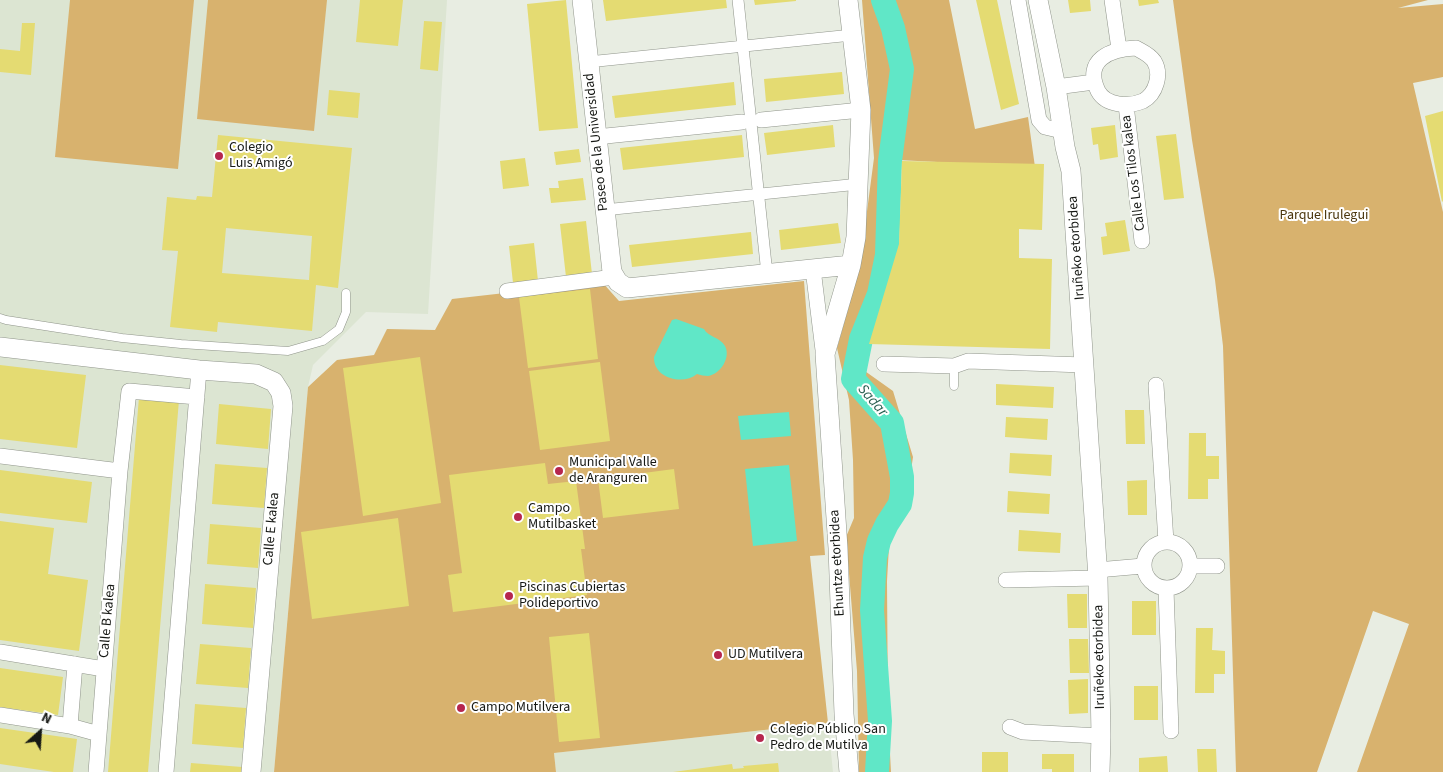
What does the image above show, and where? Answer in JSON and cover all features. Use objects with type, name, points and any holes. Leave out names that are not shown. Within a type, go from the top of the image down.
[{"type":"street","name":"Paseo de la Universidad","points":[[582,0],[604,210],[612,272],[616,279]]},
{"type":"street","points":[[738,0],[767,274]]},
{"type":"street","name":"Ehuntze etorbidea","points":[[825,354],[851,265],[856,237],[860,110],[848,0]]},
{"type":"street","points":[[1018,0],[1039,120],[1045,127],[1062,131]]},
{"type":"street","name":"Iruñeko etorbidea","points":[[1038,0],[1071,171],[1098,574],[1100,772]]},
{"type":"street","points":[[1112,0],[1118,49]]},
{"type":"street","points":[[588,62],[852,35]]},
{"type":"street","points":[[1136,48],[1148,54],[1155,62],[1158,74],[1156,85],[1151,94],[1143,101],[1126,105],[1111,102],[1100,95],[1094,82],[1096,64],[1105,55],[1118,49],[1136,48]]},
{"type":"street","points":[[1056,87],[1094,82]]},
{"type":"street","name":"Calle Los Tilos kalea","points":[[1126,105],[1142,240]]},
{"type":"street","points":[[596,137],[860,110]]},
{"type":"street","points":[[604,210],[859,184]]},
{"type":"street","points":[[507,291],[616,279],[628,288],[851,265]]},
{"type":"street","name":"Ehuntze etorbidea","points":[[814,269],[825,354],[838,548],[844,714],[849,772]]},
{"type":"street","name":"Calle E kalea","points":[[0,347],[199,370],[256,374],[274,382],[281,393],[282,416],[253,766]]},
{"type":"street","points":[[884,364],[954,366],[968,361],[1084,365]]},
{"type":"street","points":[[166,772],[199,370]]},
{"type":"street","points":[[1156,385],[1166,542]]},
{"type":"street","name":"Calle B kalea","points":[[96,772],[120,471],[129,391],[197,397]]},
{"type":"street","points":[[0,456],[120,471]]},
{"type":"street","points":[[1166,542],[1177,544],[1184,549],[1189,558],[1190,566],[1188,576],[1184,581],[1174,588],[1166,588],[1154,585],[1146,577],[1143,566],[1145,555],[1151,547],[1166,542]]},
{"type":"street","points":[[1006,580],[1098,574],[1143,566]]},
{"type":"street","points":[[1190,566],[1217,566]]},
{"type":"street","points":[[1166,588],[1171,731]]},
{"type":"street","points":[[0,652],[104,668]]},
{"type":"street","points":[[70,726],[75,664]]},
{"type":"street","points":[[0,715],[70,726],[99,734]]},
{"type":"street","points":[[1010,727],[1023,732],[1101,736]]},
{"type":"lane","points":[[0,318],[122,338],[288,351],[323,341],[339,329],[346,312],[346,293]]},
{"type":"lane","points":[[18,322],[19,313]]},
{"type":"lane","points":[[954,366],[954,386]]},
{"type":"shaded area","points":[[0,0],[447,0],[428,314],[366,312],[313,365],[308,387],[274,772],[0,772]]},
{"type":"shaded area","points":[[676,319],[704,329],[708,334],[723,343],[727,350],[727,355],[721,369],[713,375],[697,374],[691,378],[684,379],[670,378],[658,370],[654,357],[672,320]]},
{"type":"shaded area","points":[[789,412],[791,436],[741,440],[738,416]]},
{"type":"shaded area","points":[[789,465],[797,541],[753,546],[745,469]]},
{"type":"shaded area","name":"Colegio Público San Pedro de Mutilva","points":[[828,723],[833,772],[556,772],[554,753]]},
{"type":"green space","points":[[70,0],[194,0],[178,169],[55,157]]},
{"type":"green space","points":[[208,0],[327,0],[314,131],[197,119]]},
{"type":"green space","points":[[862,0],[949,0],[975,129],[1028,117],[1035,167],[898,160],[893,242],[882,294],[866,341],[862,369],[893,391],[913,457],[906,504],[890,529],[887,581],[888,716],[891,772],[859,772],[857,671],[846,537],[854,518],[853,460],[849,400],[837,348],[852,295],[864,234],[874,158]]},
{"type":"green space","name":"Parque Irulegui","points":[[1173,0],[1428,0],[1398,8],[1443,4],[1443,77],[1413,83],[1443,212],[1443,772],[1357,772],[1409,624],[1373,611],[1317,772],[1236,772],[1223,346],[1215,280],[1192,140]]},
{"type":"green space","name":"Municipal Valle de Aranguren","points":[[804,281],[825,555],[810,556],[828,723],[554,753],[556,772],[274,772],[308,387],[337,360],[374,355],[387,329],[435,330],[452,299],[602,282],[619,301]]},
{"type":"building","points":[[360,0],[403,0],[398,46],[356,42]]},
{"type":"building","points":[[566,0],[578,128],[539,131],[527,4]]},
{"type":"building","points":[[603,0],[726,0],[727,8],[606,21]]},
{"type":"building","points":[[754,0],[796,0],[796,1],[755,5]]},
{"type":"building","points":[[976,0],[997,0],[1019,104],[1001,110]]},
{"type":"building","points":[[1068,0],[1090,0],[1091,11],[1070,13]]},
{"type":"building","points":[[1138,0],[1158,0],[1159,3],[1139,6]]},
{"type":"building","points":[[424,21],[442,22],[438,71],[420,69]]},
{"type":"building","points":[[22,23],[35,23],[31,75],[0,72],[0,49],[20,51]]},
{"type":"building","points":[[842,72],[844,94],[766,102],[764,79]]},
{"type":"building","points":[[734,82],[736,105],[615,118],[612,96]]},
{"type":"building","points":[[329,90],[360,93],[358,118],[327,115]]},
{"type":"building","points":[[1443,111],[1443,201],[1442,202],[1425,116]]},
{"type":"building","points":[[833,125],[835,147],[767,155],[764,133]]},
{"type":"building","points":[[1115,125],[1118,157],[1100,160],[1098,144],[1093,145],[1091,128]]},
{"type":"building","points":[[1176,134],[1184,198],[1164,200],[1156,136]]},
{"type":"building","points":[[218,135],[352,148],[338,288],[316,285],[312,331],[218,322],[217,332],[170,327],[178,251],[162,250],[167,197],[196,200],[197,196],[212,197]],"holes":[[[226,228],[312,236],[309,280],[222,273]]]},
{"type":"building","points":[[742,135],[744,157],[623,170],[620,148]]},
{"type":"building","points":[[579,149],[581,162],[556,165],[554,152]]},
{"type":"building","points":[[525,158],[529,186],[503,189],[500,161]]},
{"type":"building","points":[[902,161],[1044,164],[1042,230],[1019,229],[1019,258],[1052,259],[1050,349],[869,344],[899,244]]},
{"type":"building","points":[[583,178],[586,200],[551,203],[549,188],[559,188],[558,181]]},
{"type":"building","points":[[1125,220],[1130,251],[1103,255],[1101,237],[1107,236],[1105,223]]},
{"type":"building","points":[[586,221],[592,274],[566,277],[560,224]]},
{"type":"building","points":[[838,223],[841,243],[781,250],[779,230]]},
{"type":"building","points":[[751,232],[753,254],[632,267],[629,245]]},
{"type":"building","points":[[534,243],[538,281],[513,283],[509,246]]},
{"type":"building","points":[[590,289],[598,359],[528,368],[519,297]]},
{"type":"building","points":[[420,357],[441,503],[363,516],[343,368]]},
{"type":"building","points":[[600,362],[610,441],[540,450],[529,371]]},
{"type":"building","points":[[0,365],[86,375],[77,448],[0,439]]},
{"type":"building","points":[[996,384],[1054,387],[1053,408],[996,405]]},
{"type":"building","points":[[139,397],[179,400],[148,772],[108,772]]},
{"type":"building","points":[[219,404],[271,409],[268,449],[216,444]]},
{"type":"building","points":[[1125,410],[1144,410],[1145,444],[1126,444]]},
{"type":"building","points":[[1006,417],[1048,419],[1047,440],[1005,437]]},
{"type":"building","points":[[1189,433],[1206,433],[1206,456],[1219,456],[1219,479],[1208,479],[1208,499],[1188,499]]},
{"type":"building","points":[[1010,453],[1052,455],[1051,476],[1009,473]]},
{"type":"building","name":"Campo Mutilbasket","points":[[545,463],[548,484],[576,481],[585,549],[581,549],[587,595],[453,612],[448,575],[462,573],[449,475]]},
{"type":"building","points":[[215,464],[267,468],[264,508],[212,504]]},
{"type":"building","points":[[674,469],[679,509],[603,518],[598,479]]},
{"type":"building","points":[[0,470],[92,482],[87,523],[0,513]]},
{"type":"building","points":[[1147,480],[1147,515],[1128,515],[1127,481]]},
{"type":"building","points":[[1008,491],[1050,494],[1049,514],[1007,512]]},
{"type":"building","points":[[398,518],[409,606],[312,619],[301,532]]},
{"type":"building","points":[[0,521],[54,528],[48,574],[88,580],[79,651],[0,640]]},
{"type":"building","points":[[210,524],[261,528],[258,568],[207,564]]},
{"type":"building","points":[[1019,530],[1061,533],[1060,553],[1018,551]]},
{"type":"building","points":[[205,584],[256,588],[253,628],[202,624]]},
{"type":"building","points":[[1067,594],[1087,594],[1087,628],[1068,628]]},
{"type":"building","points":[[1132,601],[1156,601],[1156,635],[1132,635]]},
{"type":"building","points":[[1196,628],[1213,628],[1212,650],[1225,651],[1225,674],[1214,674],[1214,693],[1195,693]]},
{"type":"building","points":[[589,633],[600,738],[559,742],[549,637]]},
{"type":"building","points":[[1069,639],[1088,639],[1089,673],[1070,673]]},
{"type":"building","points":[[200,644],[251,648],[248,688],[196,684]]},
{"type":"building","points":[[0,668],[63,677],[58,715],[0,707]]},
{"type":"building","points":[[1088,679],[1088,713],[1069,714],[1068,680]]},
{"type":"building","points":[[1134,686],[1158,686],[1158,720],[1134,720]]},
{"type":"building","points":[[195,704],[246,708],[243,748],[192,744]]},
{"type":"building","points":[[0,728],[77,739],[73,772],[54,772],[0,764]]},
{"type":"building","points":[[1197,749],[1216,749],[1217,772],[1198,772]]},
{"type":"building","points":[[982,752],[1008,752],[1008,772],[982,772]]},
{"type":"building","points":[[1042,754],[1074,754],[1074,772],[1052,772],[1052,769],[1042,769]]},
{"type":"building","points":[[1167,756],[1168,772],[1139,772],[1139,758]]},
{"type":"building","points":[[191,763],[242,767],[242,772],[190,772]]},
{"type":"building","points":[[778,763],[779,772],[673,772],[732,764],[733,769],[744,768],[743,766]]},
{"type":"waterway","name":"Sadar","points":[[877,772],[880,721],[872,610],[875,558],[879,541],[900,504],[902,477],[892,423],[853,379],[861,339],[879,294],[887,255],[890,161],[902,69],[893,28],[883,0]]},
{"type":"place","name":"Colegio Luis Amigó","points":[[219,156]]},
{"type":"place","name":"Municipal Valle de Aranguren","points":[[559,471]]},
{"type":"place","name":"Campo Mutilbasket","points":[[518,517]]},
{"type":"place","name":"Piscinas Cubiertas Polideportivo","points":[[509,596]]},
{"type":"place","name":"UD Mutilvera","points":[[718,655]]},
{"type":"place","name":"Campo Mutilvera","points":[[461,708]]},
{"type":"place","name":"Colegio Público San Pedro de Mutilva","points":[[760,738]]}]
